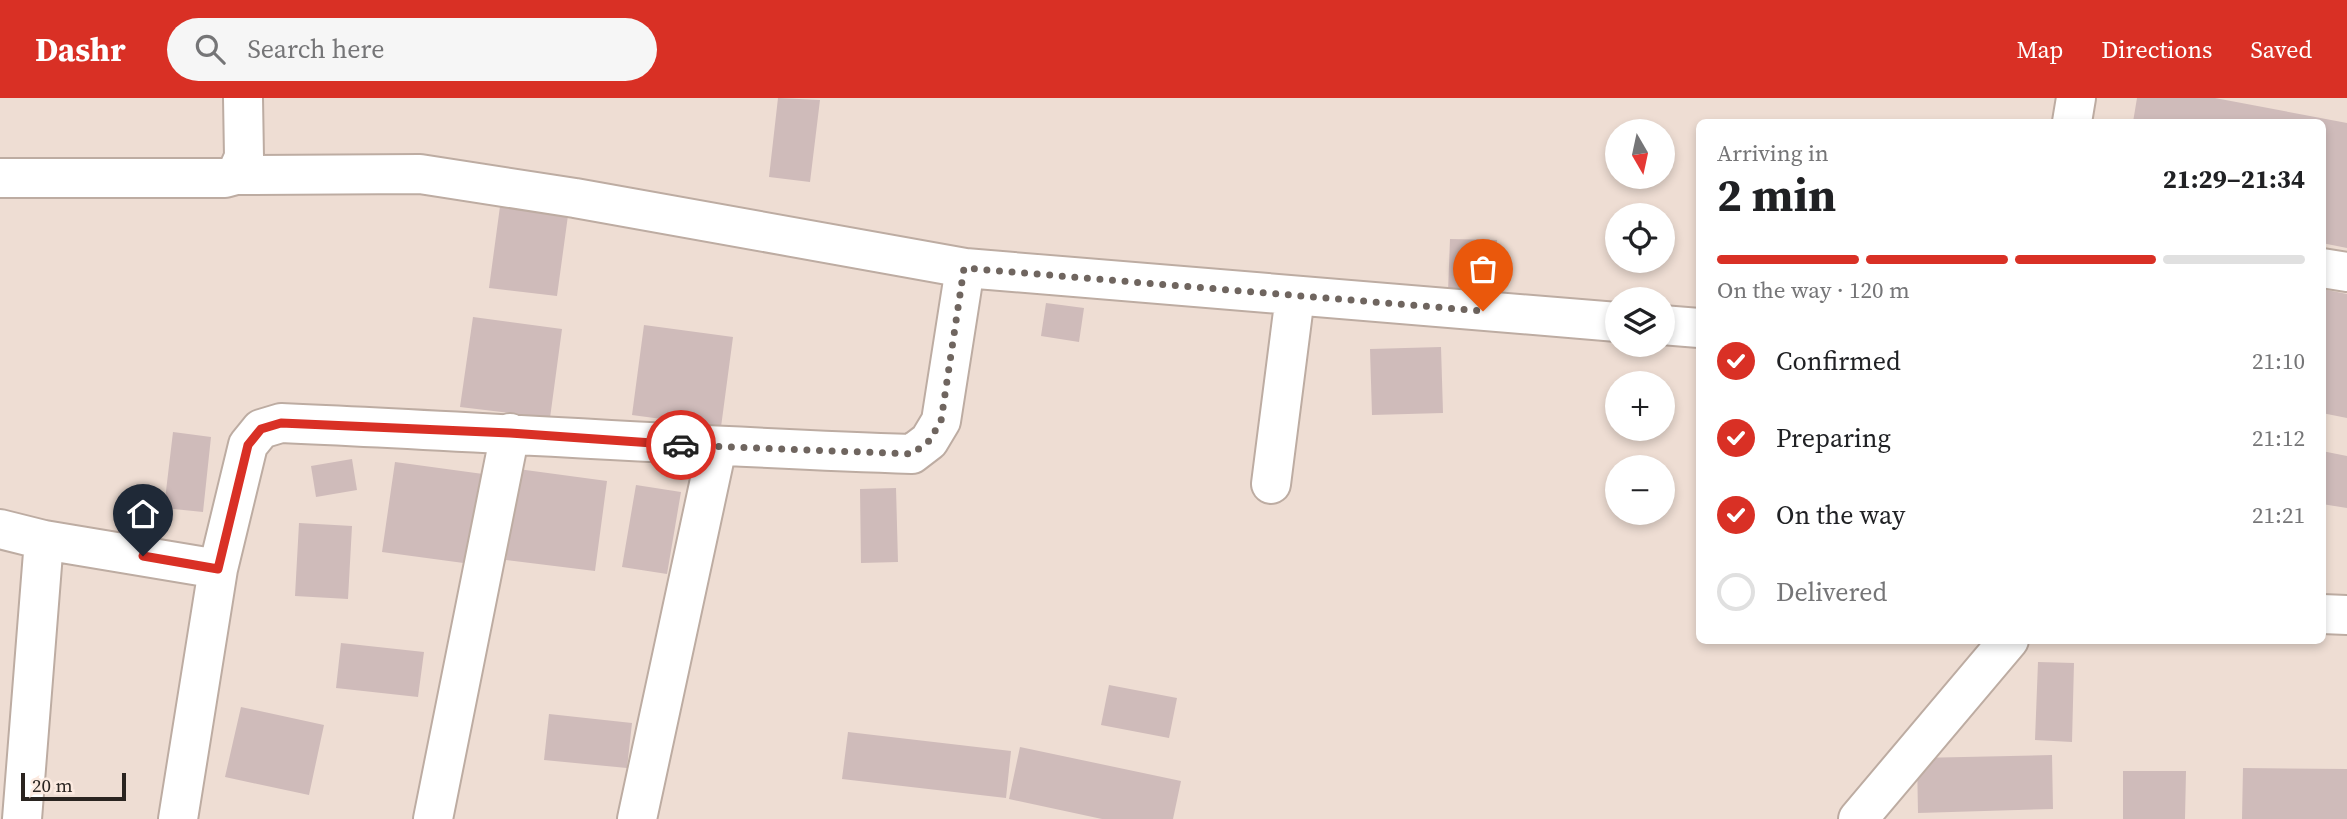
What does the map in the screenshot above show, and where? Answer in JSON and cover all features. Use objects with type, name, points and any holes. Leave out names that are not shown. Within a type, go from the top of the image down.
[{"type":"street","points":[[236,175],[244,157],[243,98]]},
{"type":"street","points":[[2072,119],[2076,98]]},
{"type":"street","points":[[0,178],[420,174],[575,198],[964,268],[1605,320]]},
{"type":"street","points":[[178,819],[218,569],[248,445],[261,429],[281,423],[510,433],[717,447],[912,454],[929,441],[941,421],[964,268]]},
{"type":"street","points":[[2326,269],[2347,272]]},
{"type":"street","points":[[1272,484],[1295,296]]},
{"type":"street","points":[[1675,326],[1696,328]]},
{"type":"street","points":[[433,819],[510,433]]},
{"type":"street","points":[[637,819],[717,447]]},
{"type":"street","points":[[0,529],[44,540],[218,569]]},
{"type":"street","points":[[22,819],[44,540]]},
{"type":"street","points":[[2326,614],[2347,615]]},
{"type":"street","points":[[1858,819],[2006,644]]},
{"type":"building","points":[[778,98],[820,100],[810,182],[769,177]]},
{"type":"building","points":[[2137,98],[2215,98],[2326,119],[2134,119]]},
{"type":"building","points":[[2326,119],[2347,123],[2347,248],[2326,244]]},
{"type":"building","points":[[501,199],[569,208],[557,296],[489,288]]},
{"type":"building","points":[[1450,239],[1497,240],[1496,293],[1448,292]]},
{"type":"building","points":[[2326,290],[2347,294],[2347,418],[2326,414]]},
{"type":"building","points":[[1046,303],[1084,308],[1079,342],[1041,336]]},
{"type":"building","points":[[473,317],[562,329],[550,418],[460,407]]},
{"type":"building","points":[[644,325],[733,337],[721,427],[632,415]]},
{"type":"building","points":[[1441,347],[1443,413],[1372,415],[1370,349]]},
{"type":"building","points":[[173,432],[211,437],[203,512],[164,508]]},
{"type":"building","points":[[2326,452],[2347,456],[2347,508],[2326,505]]},
{"type":"building","points":[[352,459],[357,490],[316,497],[311,466]]},
{"type":"building","points":[[395,462],[483,474],[471,564],[382,552]]},
{"type":"building","points":[[518,469],[607,481],[595,571],[506,560]]},
{"type":"building","points":[[636,485],[681,492],[667,574],[622,567]]},
{"type":"building","points":[[896,488],[898,562],[861,563],[860,489]]},
{"type":"building","points":[[299,523],[352,526],[348,599],[295,596]]},
{"type":"building","points":[[341,643],[424,652],[418,697],[336,688]]},
{"type":"building","points":[[2038,662],[2074,663],[2072,742],[2035,740]]},
{"type":"building","points":[[1109,685],[1177,698],[1169,738],[1101,725]]},
{"type":"building","points":[[241,707],[324,725],[309,795],[225,777]]},
{"type":"building","points":[[549,714],[632,723],[627,768],[544,760]]},
{"type":"building","points":[[848,732],[1011,751],[1006,798],[842,779]]},
{"type":"building","points":[[1020,747],[1181,781],[1173,819],[1102,819],[1009,799]]},
{"type":"building","points":[[2052,755],[2053,809],[1918,813],[1917,758]]},
{"type":"building","points":[[2243,768],[2347,769],[2347,819],[2242,819]]},
{"type":"building","points":[[2123,771],[2186,771],[2185,819],[2123,819]]},
{"type":"way so far","points":[[681,445],[912,454],[929,441],[941,421],[964,268],[1483,311]]},
{"type":"route","points":[[143,556],[218,569],[248,445],[261,429],[281,423],[510,433],[681,445]]}]
